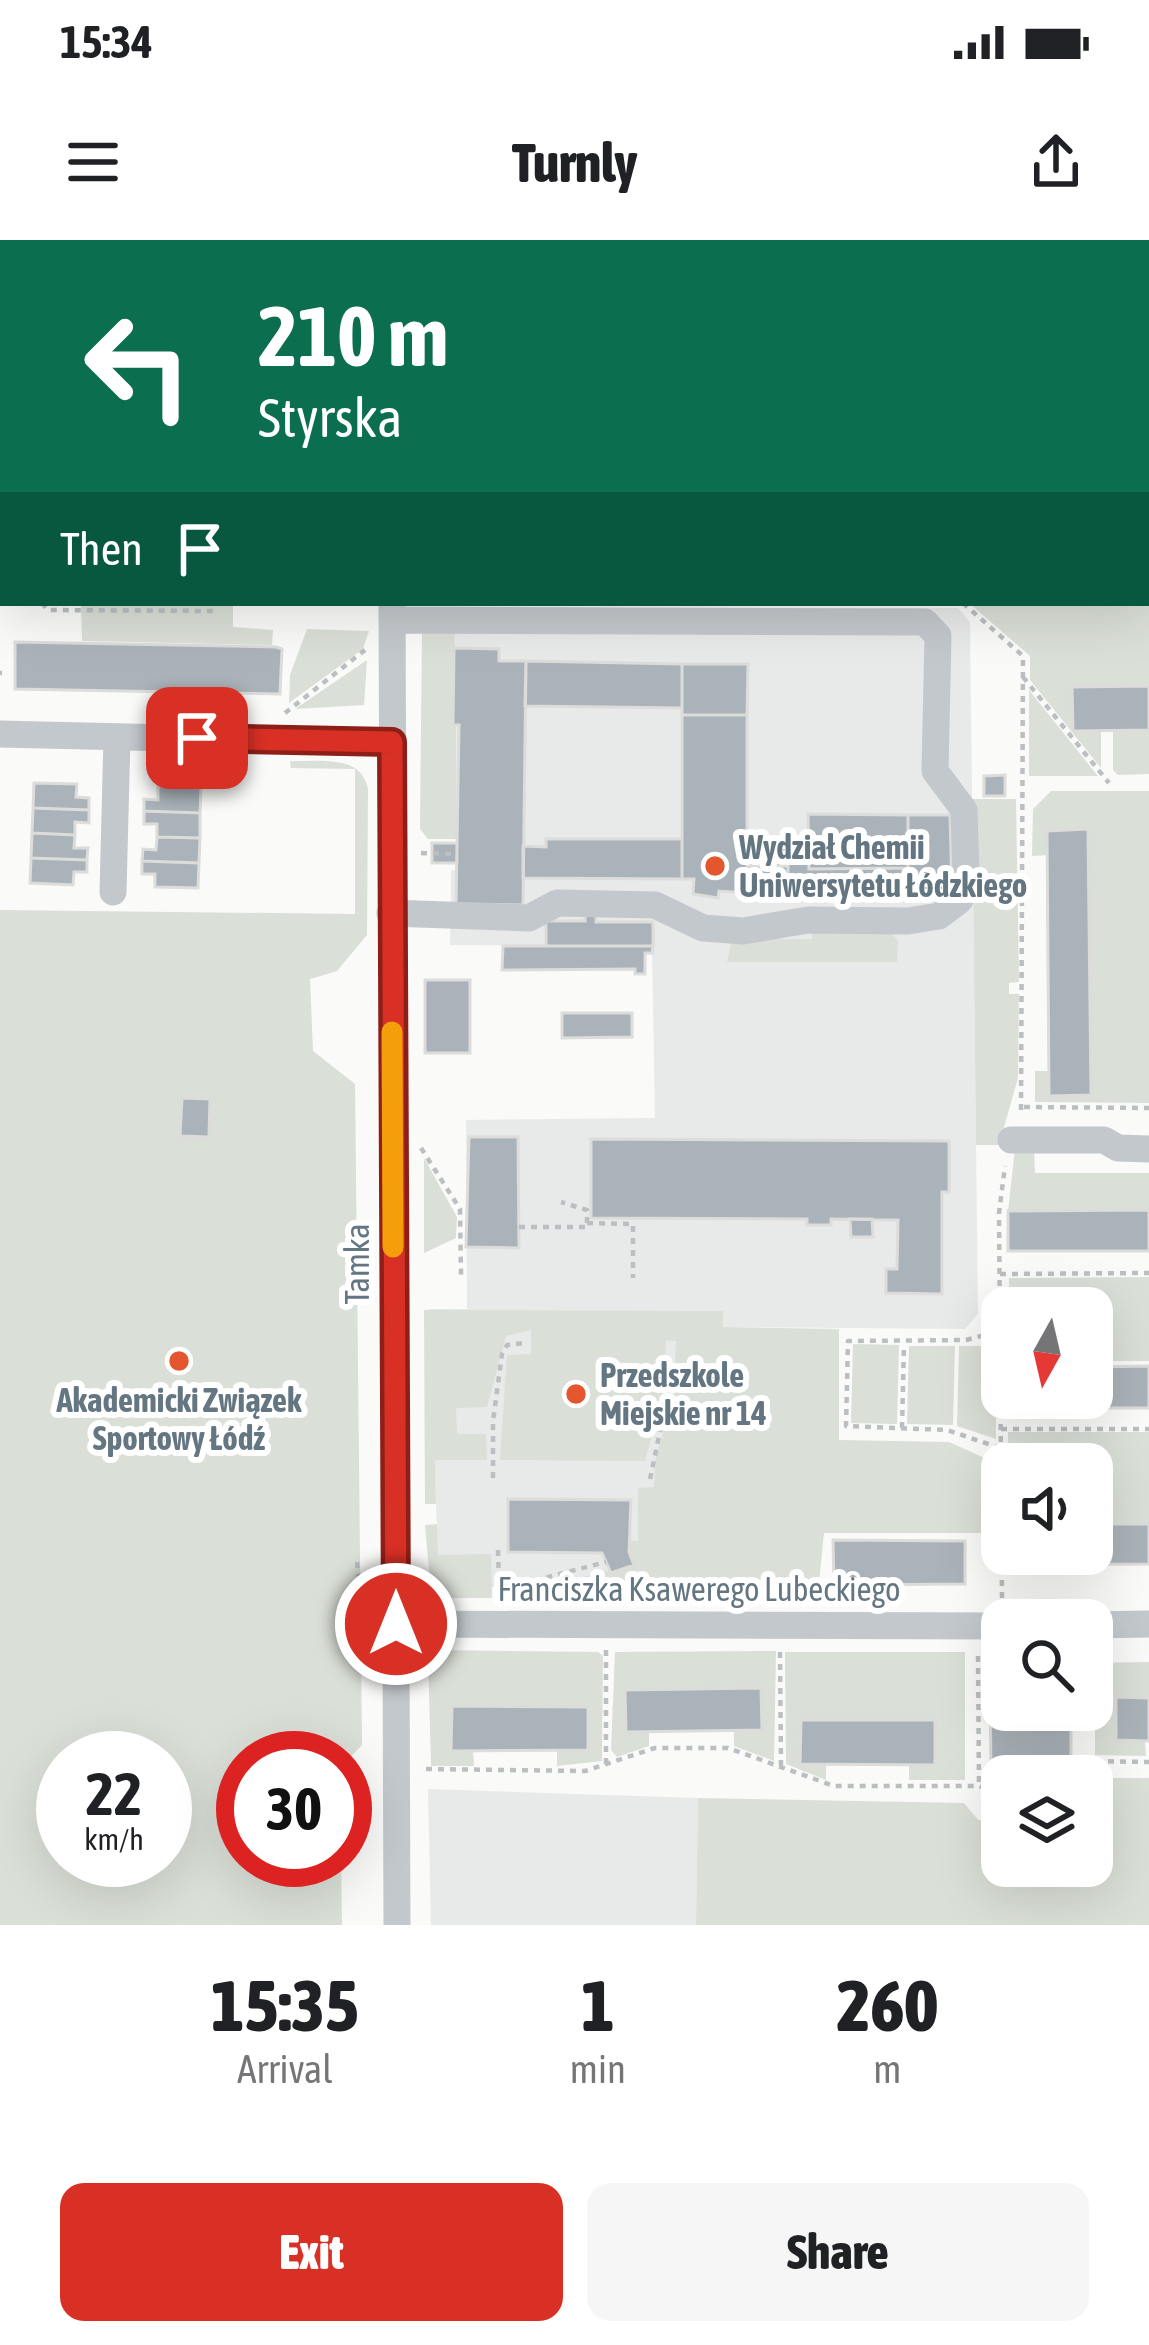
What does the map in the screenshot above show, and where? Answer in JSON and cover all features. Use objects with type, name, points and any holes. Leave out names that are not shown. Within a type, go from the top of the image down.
[{"type":"street","name":"Tamka","points":[[392,611],[397,1925]]},
{"type":"street","points":[[390,913],[529,918],[557,903],[655,905],[715,931],[808,920],[908,921],[950,909],[960,900],[966,875],[964,810],[935,771],[938,636],[925,622],[392,611]]},
{"type":"street","points":[[0,734],[392,742]]},
{"type":"street","points":[[113,892],[117,737]]},
{"type":"street","points":[[1011,1140],[1104,1140],[1118,1148],[1149,1149]]},
{"type":"street","name":"Franciszka Ksawerego Lubeckiego","points":[[396,1624],[981,1626]]},
{"type":"street","points":[[1113,1625],[1149,1624]]},
{"type":"path","points":[[45,606],[48,610],[213,611]]},
{"type":"path","points":[[966,606],[1024,656],[1024,1107],[1011,1140],[999,1213],[1000,1287]]},
{"type":"path","points":[[285,712],[375,643]]},
{"type":"path","points":[[1023,676],[1109,783]]},
{"type":"path","points":[[416,853],[457,854]]},
{"type":"path","points":[[1024,1107],[1149,1108]]},
{"type":"path","points":[[418,1144],[460,1209],[461,1275]]},
{"type":"path","points":[[519,1227],[587,1227],[586,1210],[561,1202]]},
{"type":"path","points":[[587,1223],[633,1223],[633,1278]]},
{"type":"path","points":[[1000,1274],[1149,1274]]},
{"type":"path","points":[[981,1336],[848,1341],[846,1426],[947,1430],[984,1443]]},
{"type":"path","points":[[902,1428],[904,1341]]},
{"type":"path","points":[[493,1478],[493,1421],[502,1354],[507,1345],[525,1343]]},
{"type":"path","points":[[650,1479],[668,1393]]},
{"type":"path","points":[[1001,1419],[1001,1443]]},
{"type":"path","points":[[1001,1429],[1149,1429]]},
{"type":"path","points":[[498,1550],[499,1584],[529,1582],[606,1562]]},
{"type":"path","points":[[356,1562],[360,1595]]},
{"type":"path","points":[[606,1647],[606,1764]]},
{"type":"path","points":[[780,1647],[781,1767]]},
{"type":"path","points":[[396,1768],[585,1771],[655,1748],[728,1748],[834,1786],[980,1786],[978,1656]]},
{"type":"path","points":[[1113,1761],[1149,1762]]},
{"type":"shaded area","points":[[81,606],[233,606],[233,627],[273,630],[272,645],[82,641]]},
{"type":"shaded area","points":[[972,606],[1149,606],[1149,686],[1072,688],[1073,730],[1101,730],[1101,768],[1030,680],[1030,656]]},
{"type":"shaded area","points":[[958,608],[970,622],[978,1314],[965,1329],[723,1327],[719,1587],[439,1587],[429,1309],[467,1309],[466,1120],[655,1118],[652,946],[450,945],[451,871],[457,869],[455,610]]},
{"type":"shaded area","points":[[422,628],[455,628],[457,839],[428,839],[420,829]]},
{"type":"shaded area","points":[[307,629],[369,631],[363,649],[289,703],[290,675]]},
{"type":"shaded area","points":[[367,660],[364,705],[295,709]]},
{"type":"shaded area","points":[[1029,690],[1098,776],[1029,776]]},
{"type":"shaded area","points":[[1113,730],[1149,730],[1149,774],[1118,775],[1113,770]]},
{"type":"shaded area","name":"Akademicki Związek Sportowy Łódź","points":[[290,761],[348,765],[357,770],[364,778],[368,789],[367,935],[337,971],[310,979],[313,1051],[355,1084],[362,1731],[216,1731],[216,1887],[341,1887],[342,1925],[0,1925],[0,910],[355,914],[355,769],[291,768]]},
{"type":"shaded area","points":[[1051,791],[1149,791],[1149,1103],[1035,1102],[1035,1071],[1049,1071],[1049,1096],[1091,1095],[1088,830],[1048,832],[1048,855],[1032,856],[1033,809]]},
{"type":"shaded area","points":[[972,799],[1016,799],[1019,982],[1009,983],[1009,994],[1019,994],[1018,1078],[999,1145],[976,1145]]},
{"type":"shaded area","points":[[812,930],[892,934],[898,941],[897,962],[727,962],[732,939],[812,939]]},
{"type":"shaded area","points":[[1015,1149],[1034,1150],[1035,1173],[1149,1173],[1149,1210],[1008,1211]]},
{"type":"shaded area","points":[[424,1158],[457,1217],[456,1238],[424,1253]]},
{"type":"shaded area","points":[[1149,1277],[1149,1361],[1113,1361],[1113,1287],[1009,1287],[1009,1278]]},
{"type":"shaded area","points":[[424,1310],[723,1311],[723,1327],[839,1329],[839,1440],[949,1442],[981,1456],[981,1533],[824,1533],[819,1583],[539,1587],[634,1565],[629,1552],[631,1541],[638,1541],[638,1488],[654,1487],[655,1461],[674,1394],[676,1341],[666,1340],[664,1392],[645,1461],[500,1460],[507,1355],[531,1354],[531,1330],[506,1336],[487,1407],[456,1408],[457,1434],[486,1434],[487,1460],[435,1460],[436,1504],[425,1504]]},
{"type":"shaded area","points":[[853,1344],[899,1345],[897,1424],[851,1423]]},
{"type":"shaded area","points":[[909,1346],[955,1346],[953,1425],[907,1424]]},
{"type":"shaded area","points":[[959,1346],[981,1346],[981,1419],[996,1419],[996,1439],[957,1426]]},
{"type":"shaded area","points":[[1008,1432],[1149,1432],[1149,1524],[1113,1524],[1113,1443],[1008,1443]]},
{"type":"shaded area","points":[[437,1524],[438,1555],[491,1554],[492,1598],[439,1598],[431,1593],[425,1525]]},
{"type":"shaded area","points":[[434,1650],[598,1652],[603,1656],[602,1761],[557,1766],[557,1750],[588,1750],[587,1707],[452,1706],[451,1750],[473,1751],[474,1766],[431,1766],[428,1655]]},
{"type":"shaded area","points":[[776,1651],[774,1761],[734,1746],[734,1731],[762,1730],[760,1688],[626,1690],[626,1732],[649,1732],[649,1746],[617,1757],[611,1750],[615,1652]]},
{"type":"shaded area","points":[[785,1652],[965,1652],[965,1780],[909,1780],[909,1766],[934,1765],[934,1720],[801,1720],[800,1764],[826,1765],[826,1780],[786,1764]]},
{"type":"shaded area","points":[[1149,1662],[1149,1698],[1116,1698],[1116,1740],[1145,1741],[1146,1756],[1095,1755],[1095,1731],[1113,1731],[1113,1663]]},
{"type":"shaded area","points":[[1113,1778],[1149,1778],[1149,1925],[696,1925],[698,1798],[964,1803],[978,1820],[981,1887],[1113,1887]]},
{"type":"shaded area","points":[[428,1789],[698,1798],[696,1925],[431,1925]]},
{"type":"building","points":[[15,642],[276,647],[282,649],[280,694],[15,689]]},
{"type":"building","points":[[454,648],[499,649],[499,661],[526,661],[523,905],[456,904],[459,725],[453,725]]},
{"type":"building","points":[[526,661],[682,664],[682,708],[525,706]]},
{"type":"building","points":[[682,664],[748,664],[747,715],[682,715]]},
{"type":"building","points":[[1149,686],[1149,730],[1073,731],[1072,687]]},
{"type":"building","points":[[682,715],[747,715],[747,893],[719,891],[718,898],[693,894],[694,879],[682,879]]},
{"type":"building","points":[[1005,775],[1005,796],[984,796],[984,776]]},
{"type":"building","points":[[34,783],[77,784],[76,797],[89,798],[89,810],[33,808]]},
{"type":"building","points":[[158,786],[201,788],[200,813],[144,811],[144,799],[158,800]]},
{"type":"building","points":[[33,808],[89,810],[89,823],[75,822],[75,835],[32,833]]},
{"type":"building","points":[[144,811],[200,813],[200,838],[157,837],[157,824],[144,824]]},
{"type":"building","points":[[808,814],[908,815],[908,868],[809,869]]},
{"type":"building","points":[[908,815],[950,815],[952,892],[908,892]]},
{"type":"building","points":[[1088,829],[1091,1095],[1049,1096],[1047,831]]},
{"type":"building","points":[[32,833],[75,835],[74,848],[88,848],[87,860],[31,858]]},
{"type":"building","points":[[157,837],[200,838],[199,863],[142,861],[143,849],[156,850]]},
{"type":"building","points":[[546,839],[682,839],[682,879],[523,878],[523,846],[546,847]]},
{"type":"building","points":[[788,841],[808,842],[809,869],[908,868],[908,892],[808,892],[808,887],[788,887]]},
{"type":"building","points":[[788,841],[788,866],[747,866],[745,842]]},
{"type":"building","points":[[432,843],[457,843],[457,863],[432,863]]},
{"type":"building","points":[[31,858],[87,860],[87,872],[74,872],[73,885],[30,883]]},
{"type":"building","points":[[142,861],[199,863],[198,888],[155,887],[155,874],[142,874]]},
{"type":"building","points":[[747,866],[788,866],[788,893],[747,893]]},
{"type":"building","points":[[585,913],[596,913],[596,922],[653,922],[653,946],[546,946],[546,921],[585,921]]},
{"type":"building","points":[[503,946],[653,946],[652,953],[645,953],[645,974],[635,974],[635,969],[502,970]]},
{"type":"building","points":[[425,980],[470,980],[470,1053],[425,1053]]},
{"type":"building","points":[[562,1013],[632,1013],[632,1037],[562,1038]]},
{"type":"building","points":[[182,1098],[210,1099],[209,1137],[180,1136]]},
{"type":"building","points":[[469,1137],[518,1137],[519,1248],[466,1247]]},
{"type":"building","points":[[591,1139],[949,1141],[949,1192],[942,1192],[942,1294],[886,1293],[886,1269],[897,1269],[898,1220],[831,1219],[831,1225],[807,1225],[807,1219],[591,1218]]},
{"type":"building","points":[[1149,1210],[1149,1251],[1008,1251],[1008,1211]]},
{"type":"building","points":[[850,1219],[872,1219],[873,1237],[851,1237]]},
{"type":"building","points":[[1149,1366],[1149,1408],[1113,1408],[1113,1367]]},
{"type":"building","points":[[508,1499],[631,1500],[629,1552],[634,1565],[611,1573],[602,1553],[508,1552]]},
{"type":"building","points":[[1113,1524],[1149,1524],[1149,1564],[1113,1564]]},
{"type":"building","points":[[833,1540],[965,1541],[965,1584],[834,1585]]},
{"type":"building","points":[[761,1688],[762,1730],[626,1732],[625,1690]]},
{"type":"building","points":[[1116,1697],[1149,1698],[1149,1741],[1116,1740]]},
{"type":"building","points":[[452,1706],[588,1707],[588,1750],[451,1751]]},
{"type":"building","points":[[801,1720],[935,1720],[935,1765],[800,1764]]},
{"type":"building","points":[[991,1731],[1071,1731],[1071,1755],[991,1755]]},
{"type":"slow traffic","points":[[392,1032],[393,1247]]},
{"type":"place","name":"Wydział Chemii Uniwersytetu Łódzkiego","points":[[715,866]]},
{"type":"place","name":"Akademicki Związek Sportowy Łódź","points":[[179,1361]]},
{"type":"place","name":"Przedszkole Miejskie nr 14","points":[[576,1394]]},
{"type":"route","points":[[197,738],[392,742],[396,1624]]}]
